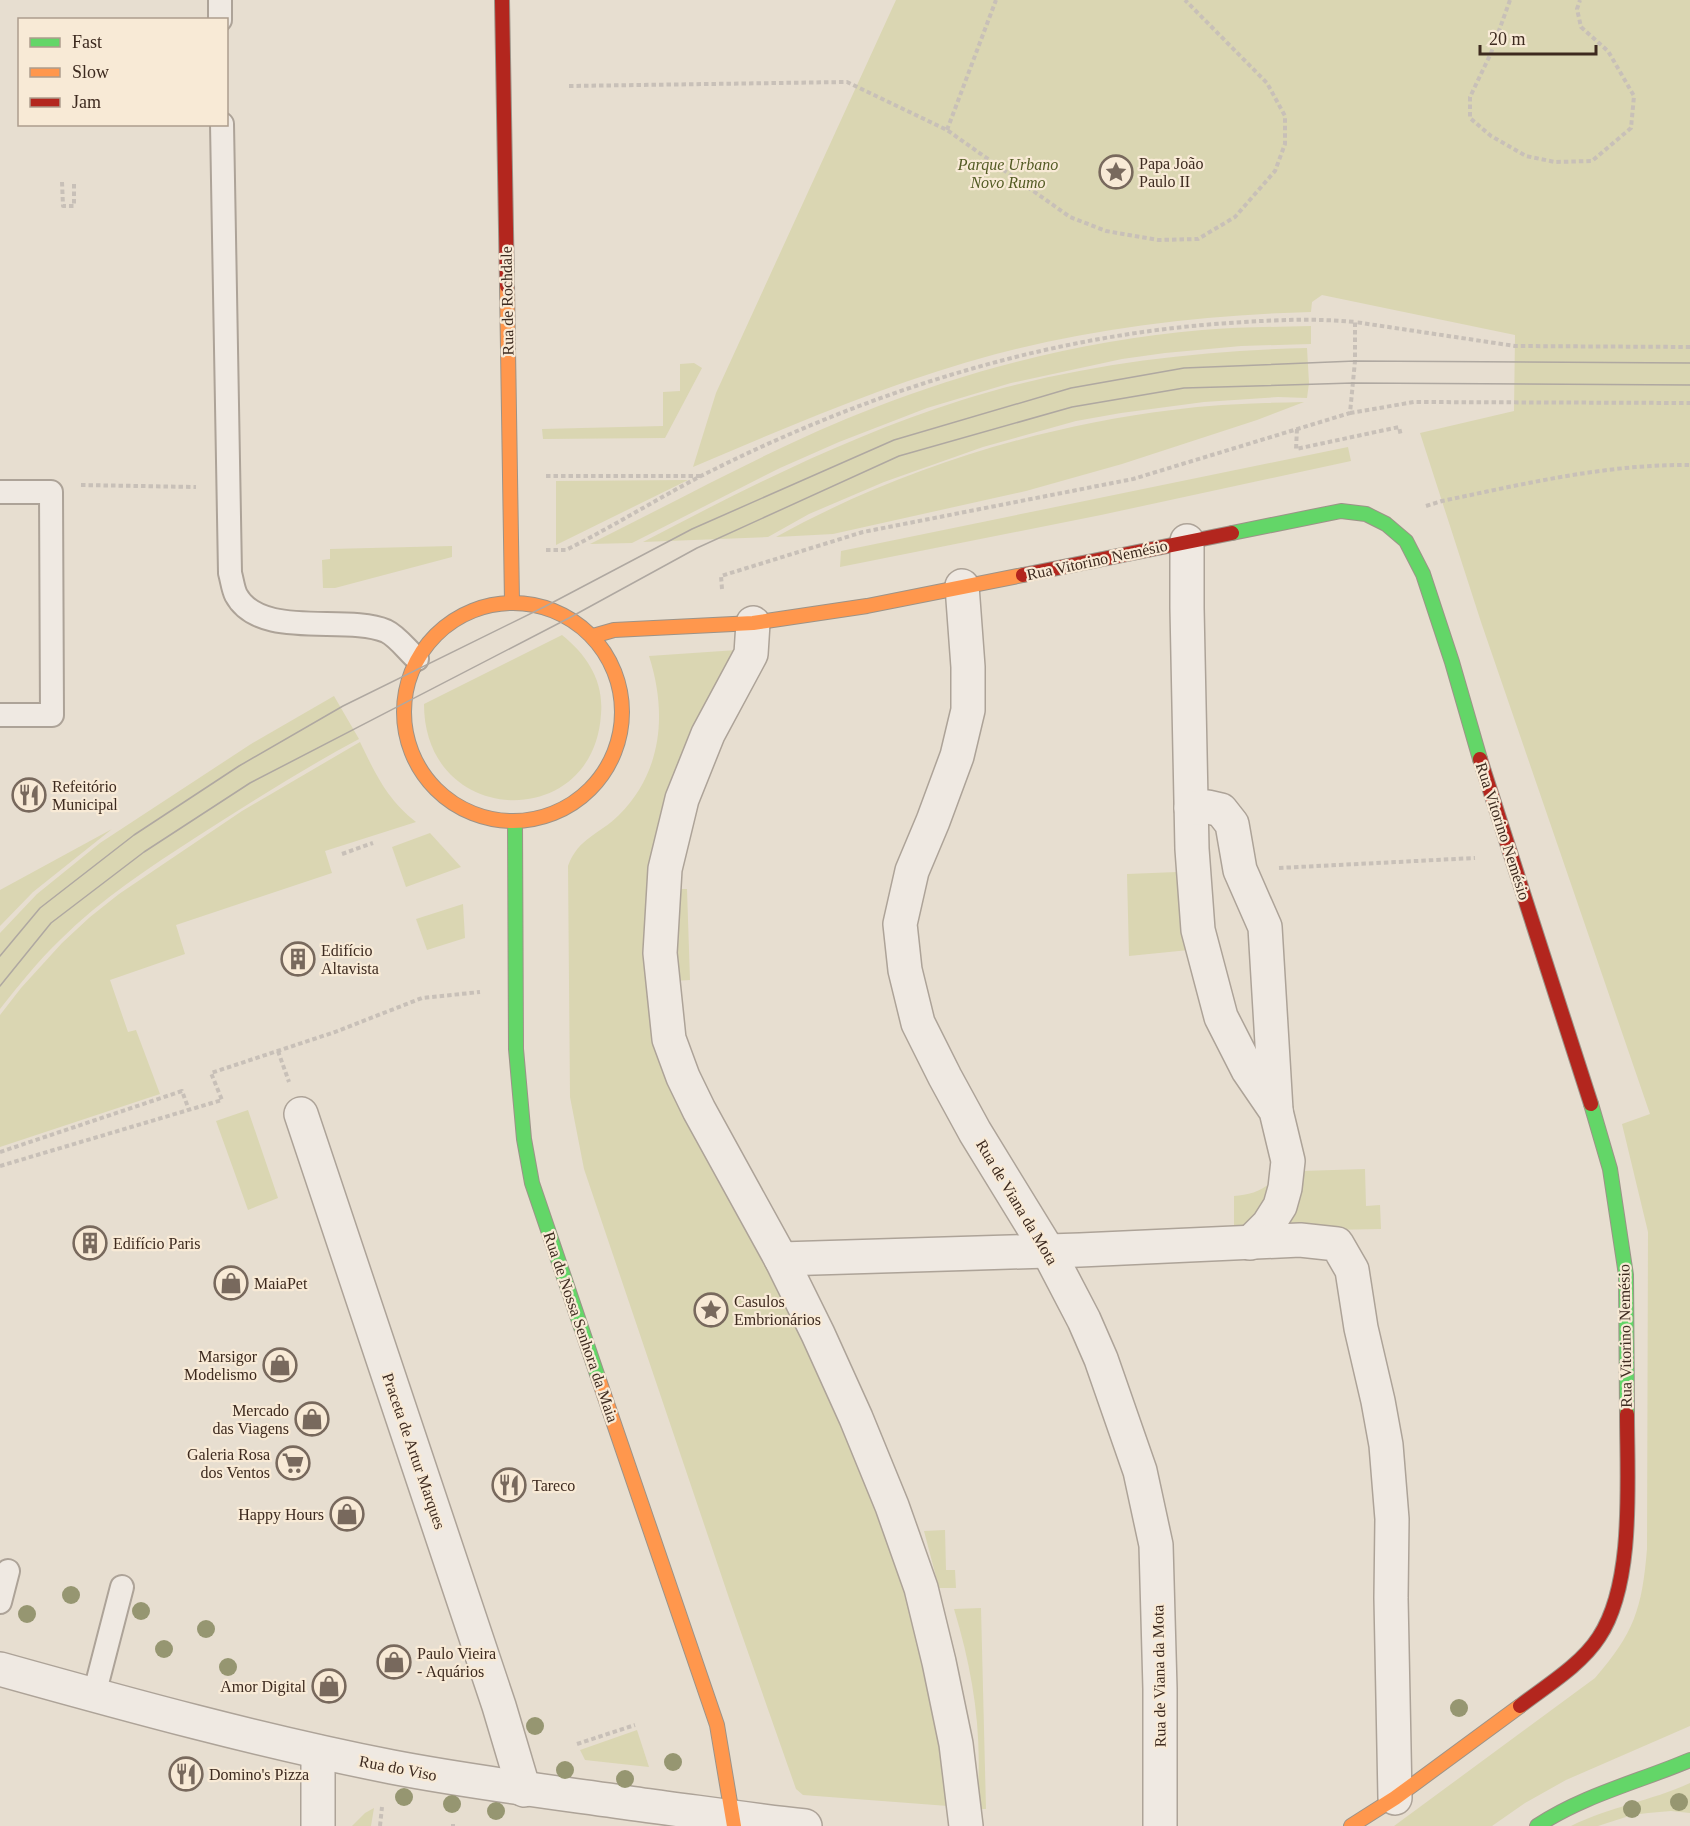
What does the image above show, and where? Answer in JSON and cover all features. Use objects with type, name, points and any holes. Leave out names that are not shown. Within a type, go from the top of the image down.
[{"type":"main road","name":"Rua de Rochdale","points":[[502,0],[512,602]]},
{"type":"main road","name":"Rua Vitorino Nemésio","points":[[592,636],[614,630],[753,623],[867,606],[1341,511],[1366,514],[1386,524],[1406,541],[1423,574],[1452,662],[1478,752],[1585,1084],[1610,1169],[1626,1275],[1628,1350],[1626,1524],[1620,1584],[1612,1614],[1598,1639],[1568,1670],[1395,1798],[1351,1826]]},
{"type":"main road","points":[[512,602],[544,607],[569,618],[592,636],[615,668],[622,694],[624,721],[617,748],[605,772],[586,794],[564,809],[543,819],[500,821],[480,816],[453,803],[430,784],[413,758],[404,729],[405,702],[411,669],[426,643],[449,622],[476,608],[512,602]]},
{"type":"main road","name":"Rua de Nossa Senhora da Maia","points":[[514,821],[520,1116],[532,1183],[717,1725],[734,1822]]},
{"type":"main road","points":[[1537,1826],[1547,1818],[1585,1799],[1661,1773],[1690,1760]]},
{"type":"street","points":[[1187,541],[1192,849],[1198,930],[1221,1017],[1248,1070],[1276,1111]]},
{"type":"street","name":"Rua de Viana da Mota","points":[[962,586],[968,667],[968,710],[957,756],[912,871],[900,924],[905,970],[918,1023],[945,1077],[981,1142],[1048,1251],[1084,1320],[1101,1359],[1140,1471],[1156,1545],[1160,1689],[1160,1826]]},
{"type":"street","points":[[753,623],[751,654],[708,734],[681,799],[665,869],[660,953],[669,1040],[682,1077],[781,1259],[856,1418],[892,1506],[921,1588],[939,1662],[956,1744],[966,1826]]},
{"type":"street","points":[[1191,808],[1208,807],[1221,810],[1232,824],[1240,870],[1265,927],[1276,1111],[1288,1161],[1286,1188],[1280,1206],[1268,1225],[1250,1243]]},
{"type":"street","name":"Praceta de Artur Marques","points":[[301,1114],[499,1706],[524,1790]]},
{"type":"street","points":[[781,1259],[1300,1240],[1337,1244],[1352,1270],[1361,1328],[1386,1445],[1392,1519],[1391,1598],[1395,1798]]},
{"type":"street","name":"Rua do Viso","points":[[0,1669],[318,1752],[393,1767],[524,1790],[734,1822],[805,1826]]},
{"type":"street","points":[[318,1752],[318,1826]]},
{"type":"lane","points":[[220,0],[220,18]]},
{"type":"lane","points":[[222,126],[230,573],[237,596],[251,611],[267,618],[296,624],[358,625],[387,632],[417,659]]},
{"type":"lane","points":[[0,492],[51,492],[52,715],[0,715]]},
{"type":"lane","points":[[0,1602],[8,1570]]},
{"type":"lane","points":[[94,1695],[122,1587]]},
{"type":"path","points":[[946,130],[996,0]]},
{"type":"path","points":[[569,86],[847,82],[946,130],[1070,217],[1106,231],[1158,240],[1197,239],[1235,218],[1275,171],[1285,144],[1285,116],[1267,83],[1185,0]]},
{"type":"path","points":[[1510,0],[1491,53],[1470,97],[1470,118],[1491,136],[1526,156],[1556,162],[1592,161],[1631,128],[1634,96],[1608,51],[1581,27],[1577,9],[1580,0]]},
{"type":"path","points":[[63,182],[63,206],[74,206],[74,182]]},
{"type":"path","points":[[511,550],[566,550],[702,476],[870,402],[998,362],[1071,344],[1144,331],[1212,324],[1319,318],[1515,346],[1690,347]]},
{"type":"path","points":[[1350,413],[1355,362],[1355,322]]},
{"type":"path","points":[[722,590],[721,576],[863,532],[1133,479],[1350,413],[1414,402],[1690,403]]},
{"type":"path","points":[[1297,429],[1296,448],[1399,427],[1401,436]]},
{"type":"path","points":[[1426,506],[1583,472],[1643,465],[1690,465]]},
{"type":"path","points":[[543,476],[702,476]]},
{"type":"path","points":[[51,492],[81,485],[203,487]]},
{"type":"path","points":[[342,854],[373,843]]},
{"type":"path","points":[[1240,870],[1512,856]]},
{"type":"path","points":[[0,1166],[222,1100],[212,1073],[335,1032],[422,998],[482,991]]},
{"type":"path","points":[[0,1152],[182,1091],[189,1110]]},
{"type":"path","points":[[577,1744],[635,1725]]},
{"type":"path","points":[[380,1826],[382,1807]]},
{"type":"green space","name":"Parque Urbano Novo Rumo","points":[[896,0],[1690,0],[1690,1726],[1566,1780],[1525,1803],[1492,1826],[1394,1826],[1595,1678],[1619,1647],[1634,1619],[1642,1588],[1647,1549],[1648,1232],[1622,1124],[1650,1114],[1481,622],[1420,433],[1514,411],[1515,335],[1322,295],[1312,302],[1311,312],[1192,319],[1152,324],[1074,336],[996,354],[880,391],[693,467],[716,393]]},
{"type":"green space","points":[[1311,326],[1311,344],[1241,346],[1122,359],[1011,383],[927,408],[780,468],[632,543],[590,544],[803,438],[876,407],[955,379],[1036,357],[1119,340],[1202,330]]},
{"type":"green space","points":[[1307,348],[1309,383],[1307,398],[1278,397],[1204,402],[1076,421],[983,447],[884,482],[809,514],[768,537],[643,542],[839,446],[962,400],[1047,378],[1133,362],[1220,352]]},
{"type":"green space","points":[[694,363],[702,368],[665,438],[543,439],[542,429],[663,426],[663,392],[680,391],[680,364]]},
{"type":"green space","points":[[1304,402],[1257,420],[1122,464],[1026,491],[833,534],[776,537],[870,491],[918,472],[1018,440],[1069,428],[1172,410],[1254,403]]},
{"type":"green space","points":[[1348,447],[1351,461],[1101,515],[840,567],[841,551]]},
{"type":"green space","points":[[688,480],[556,545],[556,481]]},
{"type":"green space","points":[[452,546],[452,557],[335,588],[323,588],[322,560],[330,559],[330,549]]},
{"type":"green space","points":[[562,635],[586,660],[600,691],[601,714],[591,753],[570,780],[542,796],[510,800],[478,793],[451,775],[431,745],[424,704]]},
{"type":"green space","points":[[737,650],[644,951],[647,996],[656,1039],[766,1255],[881,1510],[906,1592],[940,1741],[948,1806],[803,1795],[796,1789],[584,1169],[570,1097],[568,866],[584,842],[612,822],[634,798],[653,760],[659,719],[655,677],[649,656]]},
{"type":"green space","points":[[334,696],[359,739],[297,774],[126,884],[52,948],[0,1009],[0,933],[37,894],[100,843],[251,744]]},
{"type":"green space","points":[[360,742],[377,776],[390,795],[416,822],[325,851],[332,873],[176,925],[185,954],[110,980],[128,1032],[136,1030],[160,1094],[0,1147],[0,1015],[21,988],[62,943],[119,894],[242,811]]},
{"type":"green space","points":[[112,829],[33,892],[0,926],[0,890]]},
{"type":"green space","points":[[430,833],[461,867],[406,887],[392,847]]},
{"type":"green space","points":[[1177,872],[1183,925],[1189,950],[1129,956],[1127,874]]},
{"type":"green space","points":[[679,889],[687,889],[690,980],[674,981]]},
{"type":"green space","points":[[463,904],[465,938],[427,950],[416,919]]},
{"type":"green space","points":[[248,1110],[278,1198],[248,1210],[216,1121]]},
{"type":"green space","points":[[1365,1169],[1366,1206],[1380,1205],[1381,1229],[1278,1231],[1301,1171]]},
{"type":"green space","points":[[1271,1182],[1266,1208],[1245,1227],[1234,1226],[1234,1196],[1254,1192]]},
{"type":"green space","points":[[945,1530],[946,1570],[955,1570],[956,1588],[939,1588],[924,1531]]},
{"type":"green space","points":[[981,1608],[986,1809],[976,1809],[978,1733],[972,1683],[954,1609]]},
{"type":"green space","points":[[637,1730],[649,1767],[585,1760],[580,1750]]},
{"type":"green space","points":[[1690,1783],[1690,1813],[1671,1811],[1648,1813],[1632,1815],[1598,1826],[1571,1826],[1585,1819]]},
{"type":"green space","points":[[374,1808],[371,1826],[352,1826],[365,1813]]},
{"type":"tram line","points":[[0,956],[40,908],[134,835],[239,766],[343,706],[544,607],[692,529],[894,440],[1071,388],[1184,368],[1355,361],[1690,363]]},
{"type":"tram line","points":[[0,986],[51,923],[144,852],[250,783],[569,618],[697,548],[899,456],[1072,407],[1184,388],[1353,383],[1690,385]]},
{"type":"traffic: fast","points":[[1232,533],[1341,511],[1366,514],[1386,524],[1406,541],[1423,574],[1452,662],[1480,759]]},
{"type":"traffic: fast","points":[[515,821],[516,1049],[524,1139],[532,1183],[599,1380]]},
{"type":"traffic: fast","points":[[1591,1104],[1610,1169],[1626,1275],[1627,1414]]},
{"type":"traffic: fast","points":[[1537,1826],[1592,1797],[1690,1760]]},
{"type":"traffic: slow","points":[[507,286],[512,602]]},
{"type":"traffic: slow","points":[[593,636],[614,630],[753,623],[867,606],[1023,575]]},
{"type":"traffic: slow","points":[[502,603],[524,603],[545,607],[565,616],[582,627],[598,643],[618,680],[622,712],[618,744],[614,754],[604,773],[582,797],[545,817],[524,821],[502,821],[481,817],[461,808],[444,797],[428,781],[408,744],[404,723],[404,701],[408,680],[417,660],[428,643],[444,627],[481,607],[502,603]]},
{"type":"traffic: slow","points":[[599,1380],[717,1725],[734,1826]]},
{"type":"traffic: slow","points":[[1351,1826],[1395,1798],[1520,1706]]},
{"type":"traffic: jam","points":[[502,0],[507,286]]},
{"type":"traffic: jam","points":[[1023,575],[1232,533]]},
{"type":"traffic: jam","points":[[1480,759],[1591,1104]]},
{"type":"traffic: jam","points":[[1520,1706],[1583,1657],[1599,1637],[1611,1615],[1619,1589],[1624,1560],[1628,1499],[1627,1414]]},
{"type":"place","name":"Papa João Paulo II","points":[[1116,172]]},
{"type":"place","name":"Refeitório Municipal","points":[[29,795]]},
{"type":"place","name":"Edifício Altavista","points":[[298,959]]},
{"type":"place","name":"Edifício Paris","points":[[90,1243]]},
{"type":"place","name":"MaiaPet","points":[[231,1283]]},
{"type":"place","name":"Casulos Embrionários","points":[[711,1310]]},
{"type":"place","name":"Marsigor Modelismo","points":[[280,1365]]},
{"type":"place","name":"Mercado das Viagens","points":[[312,1419]]},
{"type":"place","name":"Galeria Rosa dos Ventos","points":[[293,1463]]},
{"type":"place","name":"Tareco","points":[[509,1485]]},
{"type":"place","name":"Happy Hours","points":[[347,1514]]},
{"type":"place","name":"Paulo Vieira - Aquários","points":[[394,1662]]},
{"type":"place","name":"Amor Digital","points":[[329,1686]]},
{"type":"place","name":"Domino's Pizza","points":[[186,1774]]}]
